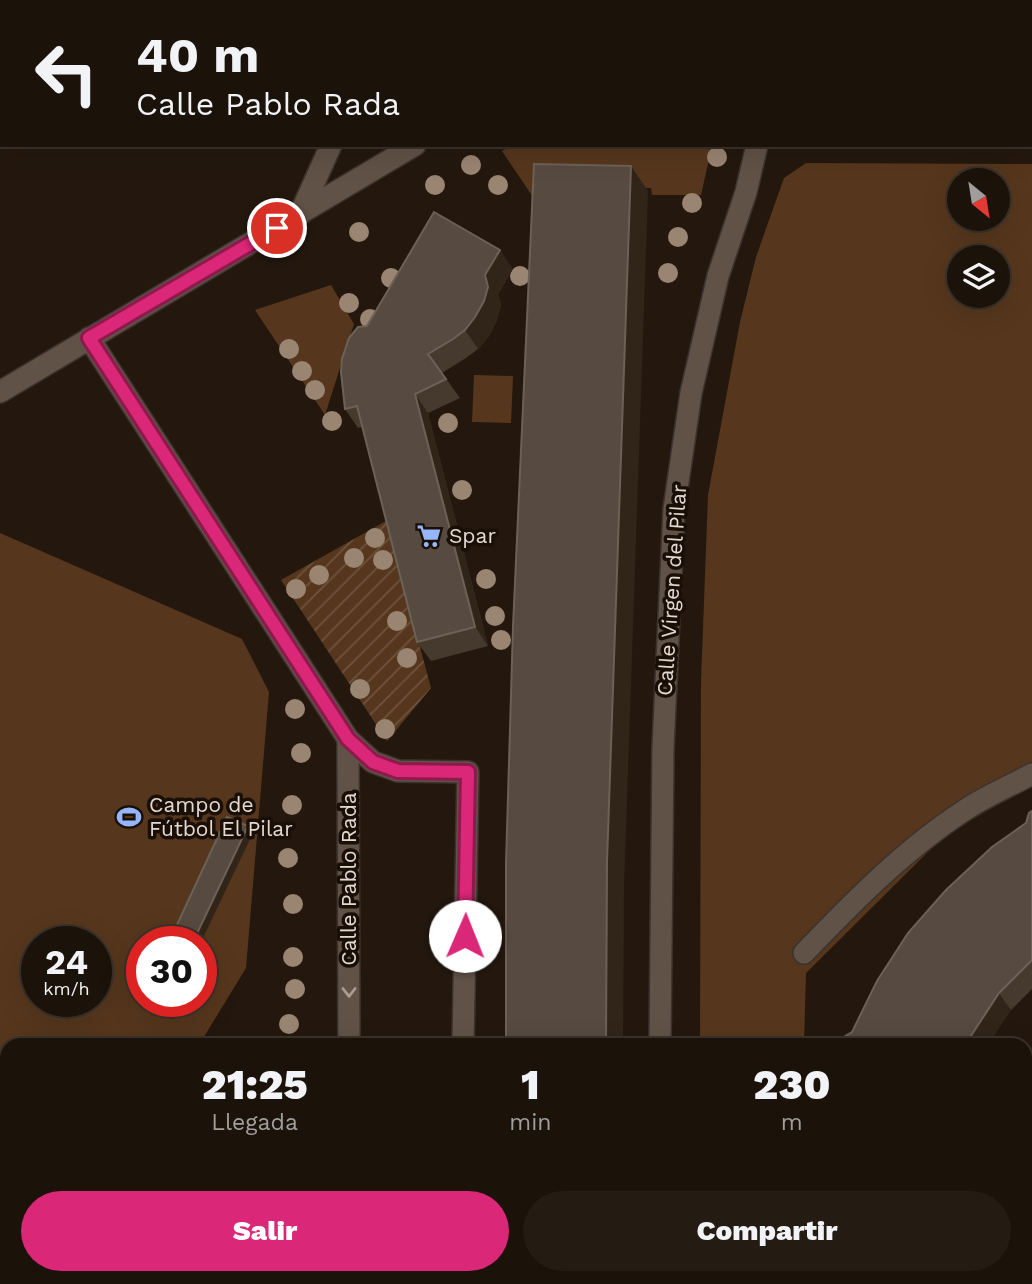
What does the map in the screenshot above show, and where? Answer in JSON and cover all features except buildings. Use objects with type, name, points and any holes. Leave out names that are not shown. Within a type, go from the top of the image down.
[{"type":"street","points":[[300,214],[330,147]]},
{"type":"street","points":[[0,392],[412,147]]},
{"type":"street","name":"Calle Virgen del Pilar","points":[[660,1038],[663,748],[674,509],[694,380],[718,276],[746,192],[757,147]]},
{"type":"street","points":[[89,338],[348,739],[373,762],[398,771],[468,772],[463,1038]]},
{"type":"street","name":"Calle Pablo Rada","points":[[348,739],[349,1038]]},
{"type":"street","points":[[804,953],[851,904],[908,852],[966,808],[1032,774]]},
{"type":"shaded area","points":[[509,147],[709,147],[710,155],[701,195],[652,195],[651,188],[549,186],[535,200],[502,151]]},
{"type":"shaded area","points":[[806,163],[1032,164],[1032,785],[945,835],[806,973],[804,1038],[700,1038],[701,682],[708,495],[740,322],[756,257],[784,178]]},
{"type":"shaded area","points":[[331,285],[354,324],[325,415],[255,310]]},
{"type":"shaded area","points":[[474,375],[513,376],[511,423],[472,422]]},
{"type":"shaded area","points":[[386,521],[431,688],[387,741],[281,580]]},
{"type":"shaded area","name":"Campo de Fútbol El Pilar","points":[[0,533],[242,639],[269,692],[246,968],[217,1016],[217,926],[126,926],[126,1017],[216,1017],[203,1038],[0,1038]]},
{"type":"place","name":"Spar","points":[[429,536]]},
{"type":"place","name":"Campo de Fútbol El Pilar","points":[[129,817]]},
{"type":"route","points":[[277,228],[89,338],[348,739],[373,762],[398,771],[468,772],[465,936]]}]
